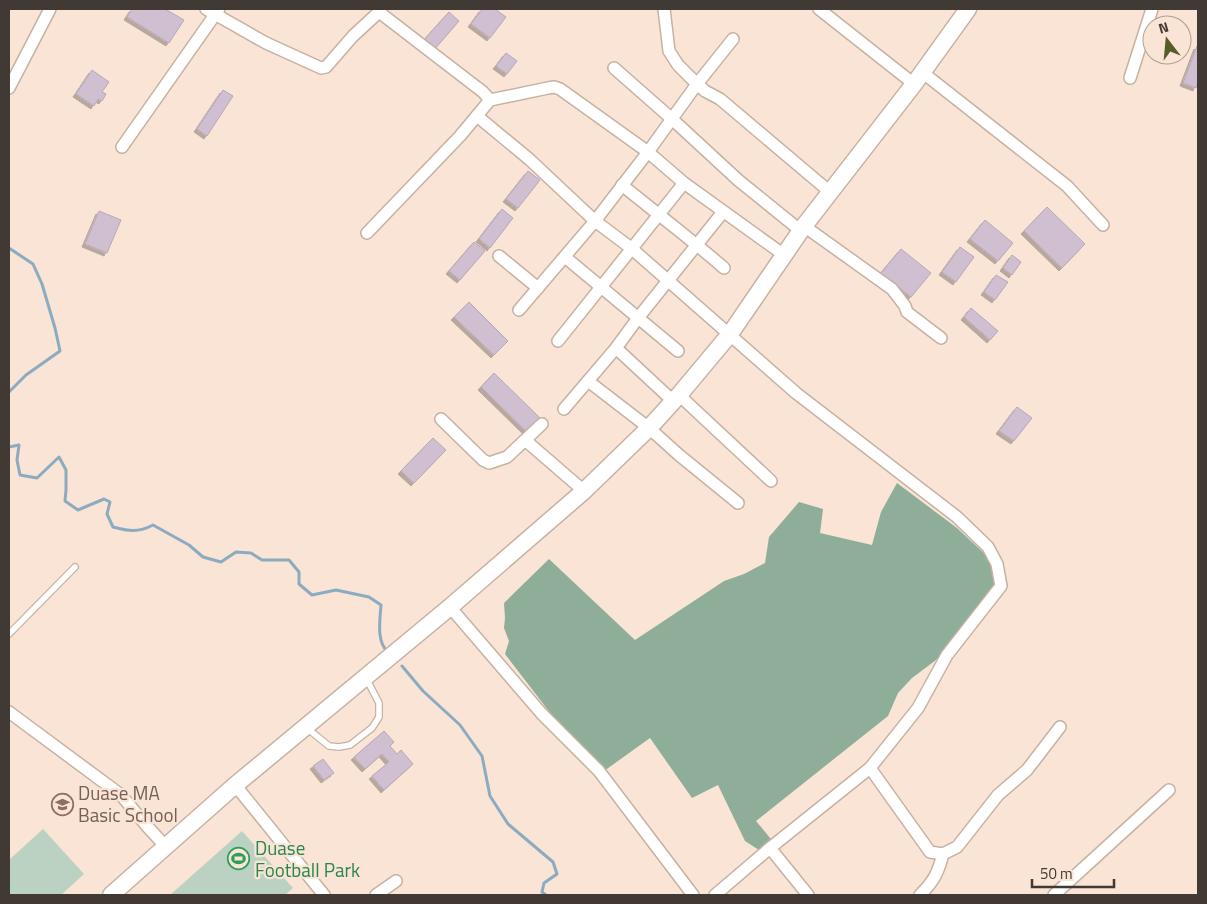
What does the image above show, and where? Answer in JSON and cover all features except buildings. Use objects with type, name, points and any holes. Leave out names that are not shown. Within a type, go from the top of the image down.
[{"type":"street","points":[[9,88],[50,9]]},
{"type":"street","points":[[664,9],[669,51],[678,65],[705,91],[720,99],[830,192]]},
{"type":"street","points":[[111,895],[233,787],[450,607],[584,490],[649,428],[730,334],[803,228],[918,78],[968,9]]},
{"type":"street","points":[[1130,78],[1152,9]]},
{"type":"street","points":[[122,147],[214,11],[266,43],[321,68],[326,67],[353,36],[380,10],[483,92],[490,100]]},
{"type":"street","points":[[824,10],[1067,186],[1103,225]]},
{"type":"street","points":[[519,310],[595,221],[733,39]]},
{"type":"street","points":[[614,68],[738,180],[803,228],[892,289],[905,306],[907,312],[941,338]]},
{"type":"street","points":[[367,232],[460,136],[490,100],[554,87],[560,88],[648,152],[684,183],[784,255]]},
{"type":"street","points":[[477,116],[529,159],[595,221],[631,248],[796,393],[956,517],[988,547],[997,564],[1001,586],[947,655],[918,708],[870,768],[715,895]]},
{"type":"street","points":[[558,341],[684,183]]},
{"type":"street","points":[[622,185],[697,244],[724,268]]},
{"type":"street","points":[[564,410],[616,348],[723,212]]},
{"type":"street","points":[[499,256],[538,288]]},
{"type":"street","points":[[564,256],[678,351]]},
{"type":"street","points":[[616,348],[771,480]]},
{"type":"street","points":[[588,381],[649,428],[738,503]]},
{"type":"street","points":[[441,419],[482,460],[490,463],[507,457],[542,424]]},
{"type":"street","points":[[525,440],[584,490]]},
{"type":"street","points":[[450,607],[542,714],[599,771],[693,895]]},
{"type":"street","points":[[9,712],[120,795],[166,847]]},
{"type":"street","points":[[870,768],[930,852],[943,854],[957,847],[998,794],[1026,770],[1060,727]]},
{"type":"street","points":[[233,787],[240,791],[324,895]]},
{"type":"street","points":[[1054,895],[1169,790]]},
{"type":"street","points":[[770,848],[808,895]]},
{"type":"street","points":[[920,895],[929,886],[937,873],[943,854]]},
{"type":"street","points":[[376,895],[396,881]]},
{"type":"lane","points":[[9,634],[75,567]]},
{"type":"lane","points":[[305,727],[329,746],[339,747],[350,745],[372,728],[379,717],[378,704],[365,676]]},
{"type":"green space","points":[[897,483],[957,528],[988,557],[998,582],[992,593],[936,660],[912,678],[898,693],[888,716],[756,821],[771,839],[759,850],[745,841],[718,785],[692,798],[650,738],[604,771],[568,736],[505,654],[509,641],[504,628],[504,603],[549,559],[635,640],[724,581],[744,574],[765,563],[769,537],[799,502],[823,509],[820,533],[872,545],[881,512]]},
{"type":"green space","points":[[43,829],[84,874],[61,895],[9,895],[9,860]]},
{"type":"green space","name":"Duase Football Park","points":[[242,831],[293,888],[285,895],[170,895]]},
{"type":"waterway","points":[[9,248],[33,264],[42,284],[60,351],[26,375],[9,392]]},
{"type":"waterway","points":[[9,447],[19,445],[17,460],[20,475],[37,478],[59,457],[66,470],[65,501],[78,510],[104,499],[110,502],[107,514],[113,527],[133,530],[153,525],[189,545],[203,557],[221,562],[236,552],[251,553],[262,560],[289,560],[299,572],[299,584],[312,595],[336,590],[369,597],[381,605],[380,636],[384,648],[388,652]]},
{"type":"waterway","points":[[402,666],[423,691],[460,725],[482,756],[490,796],[508,824],[553,862],[557,874],[544,883],[542,892],[546,895]]},
{"type":"place","name":"Duase MA Basic School","points":[[62,804]]},
{"type":"place","name":"Duase Football Park","points":[[239,859]]}]
